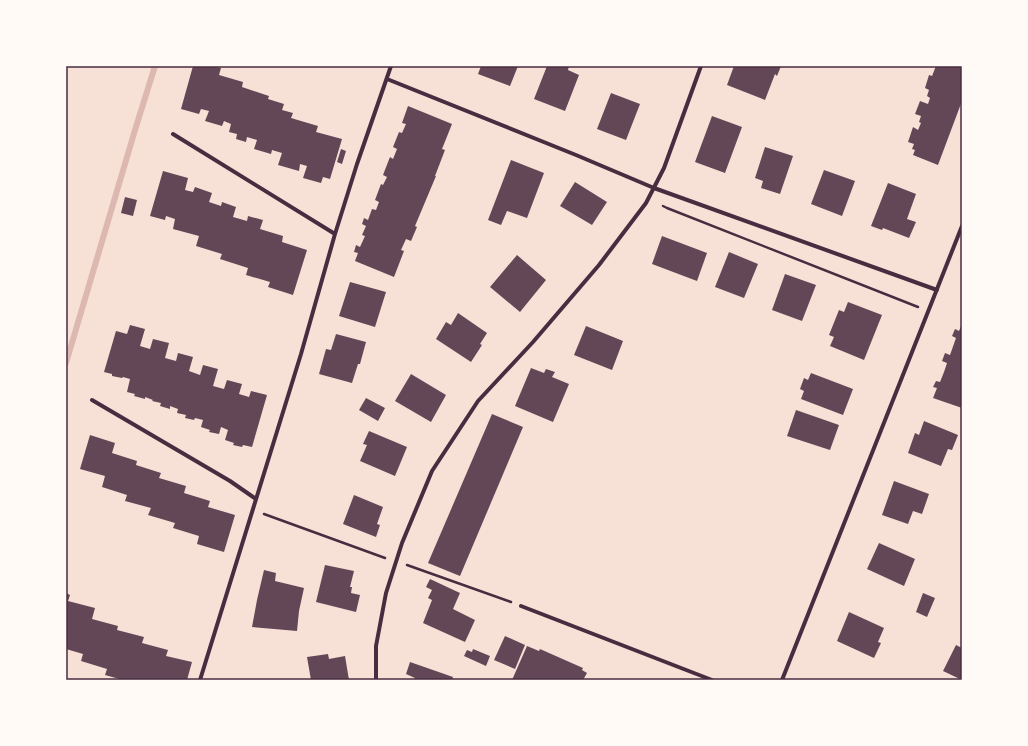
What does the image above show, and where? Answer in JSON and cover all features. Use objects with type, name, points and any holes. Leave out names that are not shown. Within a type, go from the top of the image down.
[{"type":"street","points":[[200,680],[301,354],[335,234],[357,164],[391,66]]},
{"type":"street","points":[[376,680],[376,646],[386,593],[402,543],[432,471],[478,401],[533,342],[598,265],[646,203],[664,168],[701,66]]},
{"type":"street","points":[[387,79],[654,188],[937,290]]},
{"type":"street","points":[[173,134],[335,234]]},
{"type":"street","points":[[782,680],[962,226]]},
{"type":"street","points":[[92,400],[230,481],[256,499]]},
{"type":"street","points":[[521,606],[712,680]]},
{"type":"path","points":[[269,515],[521,606]]},
{"type":"building","points":[[193,66],[214,66],[221,68],[219,75],[243,82],[242,87],[269,96],[268,99],[284,104],[282,110],[293,113],[291,118],[318,126],[316,132],[342,139],[330,179],[323,177],[321,183],[303,178],[307,166],[300,164],[299,171],[278,165],[282,153],[272,150],[271,154],[254,149],[257,140],[247,137],[246,142],[236,139],[237,134],[229,132],[231,124],[224,121],[222,126],[205,121],[209,111],[201,109],[199,114],[181,109]]},
{"type":"building","points":[[481,66],[518,66],[510,86],[478,74]]},
{"type":"building","points":[[547,66],[569,66],[568,70],[579,75],[565,111],[534,99]]},
{"type":"building","points":[[734,66],[781,66],[777,76],[775,74],[765,100],[727,85]]},
{"type":"building","points":[[936,66],[962,66],[962,101],[938,165],[913,155],[915,150],[912,149],[914,144],[908,142],[913,127],[918,130],[921,123],[919,122],[921,116],[915,114],[920,101],[928,104],[930,98],[927,96],[929,90],[925,88],[929,75],[932,76]]},
{"type":"building","points":[[611,93],[640,104],[626,140],[597,129]]},
{"type":"building","points":[[408,106],[452,124],[442,149],[445,150],[436,176],[415,226],[417,227],[411,241],[406,239],[401,250],[404,251],[394,277],[355,261],[358,253],[354,252],[356,245],[360,247],[365,236],[362,235],[366,226],[362,224],[364,218],[368,220],[372,209],[376,210],[379,202],[375,200],[381,184],[383,185],[387,177],[383,175],[390,157],[393,159],[397,149],[393,147],[399,132],[402,133],[406,124],[402,123]]},
{"type":"building","points":[[712,116],[742,127],[725,173],[695,162]]},
{"type":"building","points":[[765,147],[793,156],[780,194],[761,188],[763,181],[755,178]]},
{"type":"building","points":[[341,149],[346,151],[342,164],[337,162]]},
{"type":"building","points":[[511,160],[544,173],[527,218],[507,211],[501,225],[488,220]]},
{"type":"building","points":[[824,170],[855,181],[842,216],[811,204]]},
{"type":"building","points":[[163,171],[188,178],[185,190],[193,192],[195,187],[212,193],[209,202],[221,206],[222,202],[236,207],[233,217],[247,221],[248,216],[263,220],[260,229],[283,236],[282,242],[307,250],[293,295],[268,287],[270,282],[246,275],[248,268],[220,259],[222,254],[196,246],[199,236],[173,229],[175,219],[166,216],[165,220],[150,216]]},
{"type":"building","points":[[575,182],[607,202],[592,225],[560,206]]},
{"type":"building","points":[[888,183],[916,194],[907,219],[916,222],[909,238],[883,228],[882,230],[871,226]]},
{"type":"building","points":[[125,197],[137,200],[133,216],[121,213]]},
{"type":"building","points":[[662,236],[707,253],[697,281],[652,264]]},
{"type":"building","points":[[729,252],[758,264],[744,298],[715,287]]},
{"type":"building","points":[[517,255],[546,280],[520,312],[490,287]]},
{"type":"building","points":[[785,274],[816,285],[802,321],[772,310]]},
{"type":"building","points":[[350,282],[386,292],[375,327],[339,316]]},
{"type":"building","points":[[848,302],[882,315],[864,360],[830,346],[834,337],[829,335],[839,310],[844,312]]},
{"type":"building","points":[[458,313],[487,333],[480,344],[482,345],[471,362],[436,339],[446,322],[451,325]]},
{"type":"building","points":[[962,324],[962,408],[933,398],[937,388],[933,387],[936,381],[940,382],[944,372],[947,363],[942,361],[945,353],[950,355],[956,338],[952,336],[955,329],[959,331]]},
{"type":"building","points":[[130,325],[145,329],[140,346],[150,349],[153,339],[169,343],[165,358],[176,361],[178,353],[193,357],[189,371],[200,375],[203,365],[218,369],[213,386],[224,389],[227,380],[242,384],[239,394],[249,397],[251,391],[267,395],[252,447],[233,445],[234,443],[225,440],[228,430],[221,427],[219,434],[209,432],[210,430],[201,427],[203,420],[185,418],[186,415],[177,413],[178,409],[170,406],[170,409],[160,406],[161,403],[152,401],[153,400],[145,397],[145,399],[134,396],[135,394],[127,392],[130,379],[112,376],[112,374],[104,372],[116,331],[127,334]]},
{"type":"building","points":[[586,326],[623,341],[612,370],[574,355]]},
{"type":"building","points":[[336,334],[366,342],[360,364],[358,364],[352,383],[319,374],[326,349],[331,350]]},
{"type":"building","points":[[531,368],[544,373],[546,369],[555,372],[552,377],[569,384],[553,422],[515,406]]},
{"type":"building","points":[[811,373],[853,389],[843,415],[801,399],[804,391],[800,389],[804,378],[808,380]]},
{"type":"building","points":[[411,374],[446,395],[431,422],[395,401]]},
{"type":"building","points":[[366,398],[385,408],[378,421],[359,410]]},
{"type":"building","points":[[796,410],[839,425],[830,450],[787,436]]},
{"type":"building","points":[[492,414],[523,427],[460,576],[428,563]]},
{"type":"building","points":[[924,421],[958,435],[952,450],[948,449],[941,466],[908,453],[915,433],[919,435]]},
{"type":"building","points":[[369,431],[407,447],[395,476],[360,461],[367,445],[363,444]]},
{"type":"building","points":[[90,435],[115,443],[112,453],[137,461],[136,465],[161,473],[159,478],[186,486],[184,493],[210,501],[208,507],[235,515],[224,552],[197,544],[199,536],[173,528],[175,523],[148,515],[151,508],[125,501],[127,495],[102,487],[105,476],[80,469]]},
{"type":"building","points":[[894,481],[929,494],[922,514],[913,511],[908,524],[882,515]]},
{"type":"building","points":[[354,495],[383,507],[377,524],[380,525],[376,537],[343,524]]},
{"type":"building","points":[[879,543],[915,559],[904,586],[867,569]]},
{"type":"building","points":[[325,565],[354,571],[350,587],[352,587],[351,593],[360,595],[356,612],[316,602]]},
{"type":"building","points":[[264,570],[276,573],[275,581],[304,588],[299,611],[297,631],[252,627]]},
{"type":"building","points":[[430,579],[460,593],[453,609],[475,620],[465,642],[423,623],[432,600],[428,598],[432,590],[426,587]]},
{"type":"building","points":[[66,593],[70,595],[68,601],[95,608],[92,619],[118,626],[117,630],[144,637],[142,643],[168,650],[166,656],[192,662],[187,680],[123,680],[105,675],[107,669],[81,661],[83,654],[66,649]]},
{"type":"building","points":[[923,593],[935,598],[927,617],[916,612]]},
{"type":"building","points":[[849,612],[884,628],[878,642],[881,643],[874,658],[837,641]]},
{"type":"building","points":[[505,636],[525,645],[515,669],[494,660]]},
{"type":"building","points":[[956,645],[962,648],[962,680],[943,671]]},
{"type":"building","points":[[527,646],[539,651],[540,649],[583,668],[582,670],[587,673],[583,680],[512,680]]},
{"type":"building","points":[[473,649],[490,656],[486,666],[464,656],[467,650],[472,652]]},
{"type":"building","points":[[328,654],[329,659],[345,656],[349,680],[311,680],[307,657]]},
{"type":"building","points":[[410,662],[453,677],[452,680],[414,680],[415,678],[406,674]]},
{"type":"waterway","points":[[66,363],[155,66]]}]
